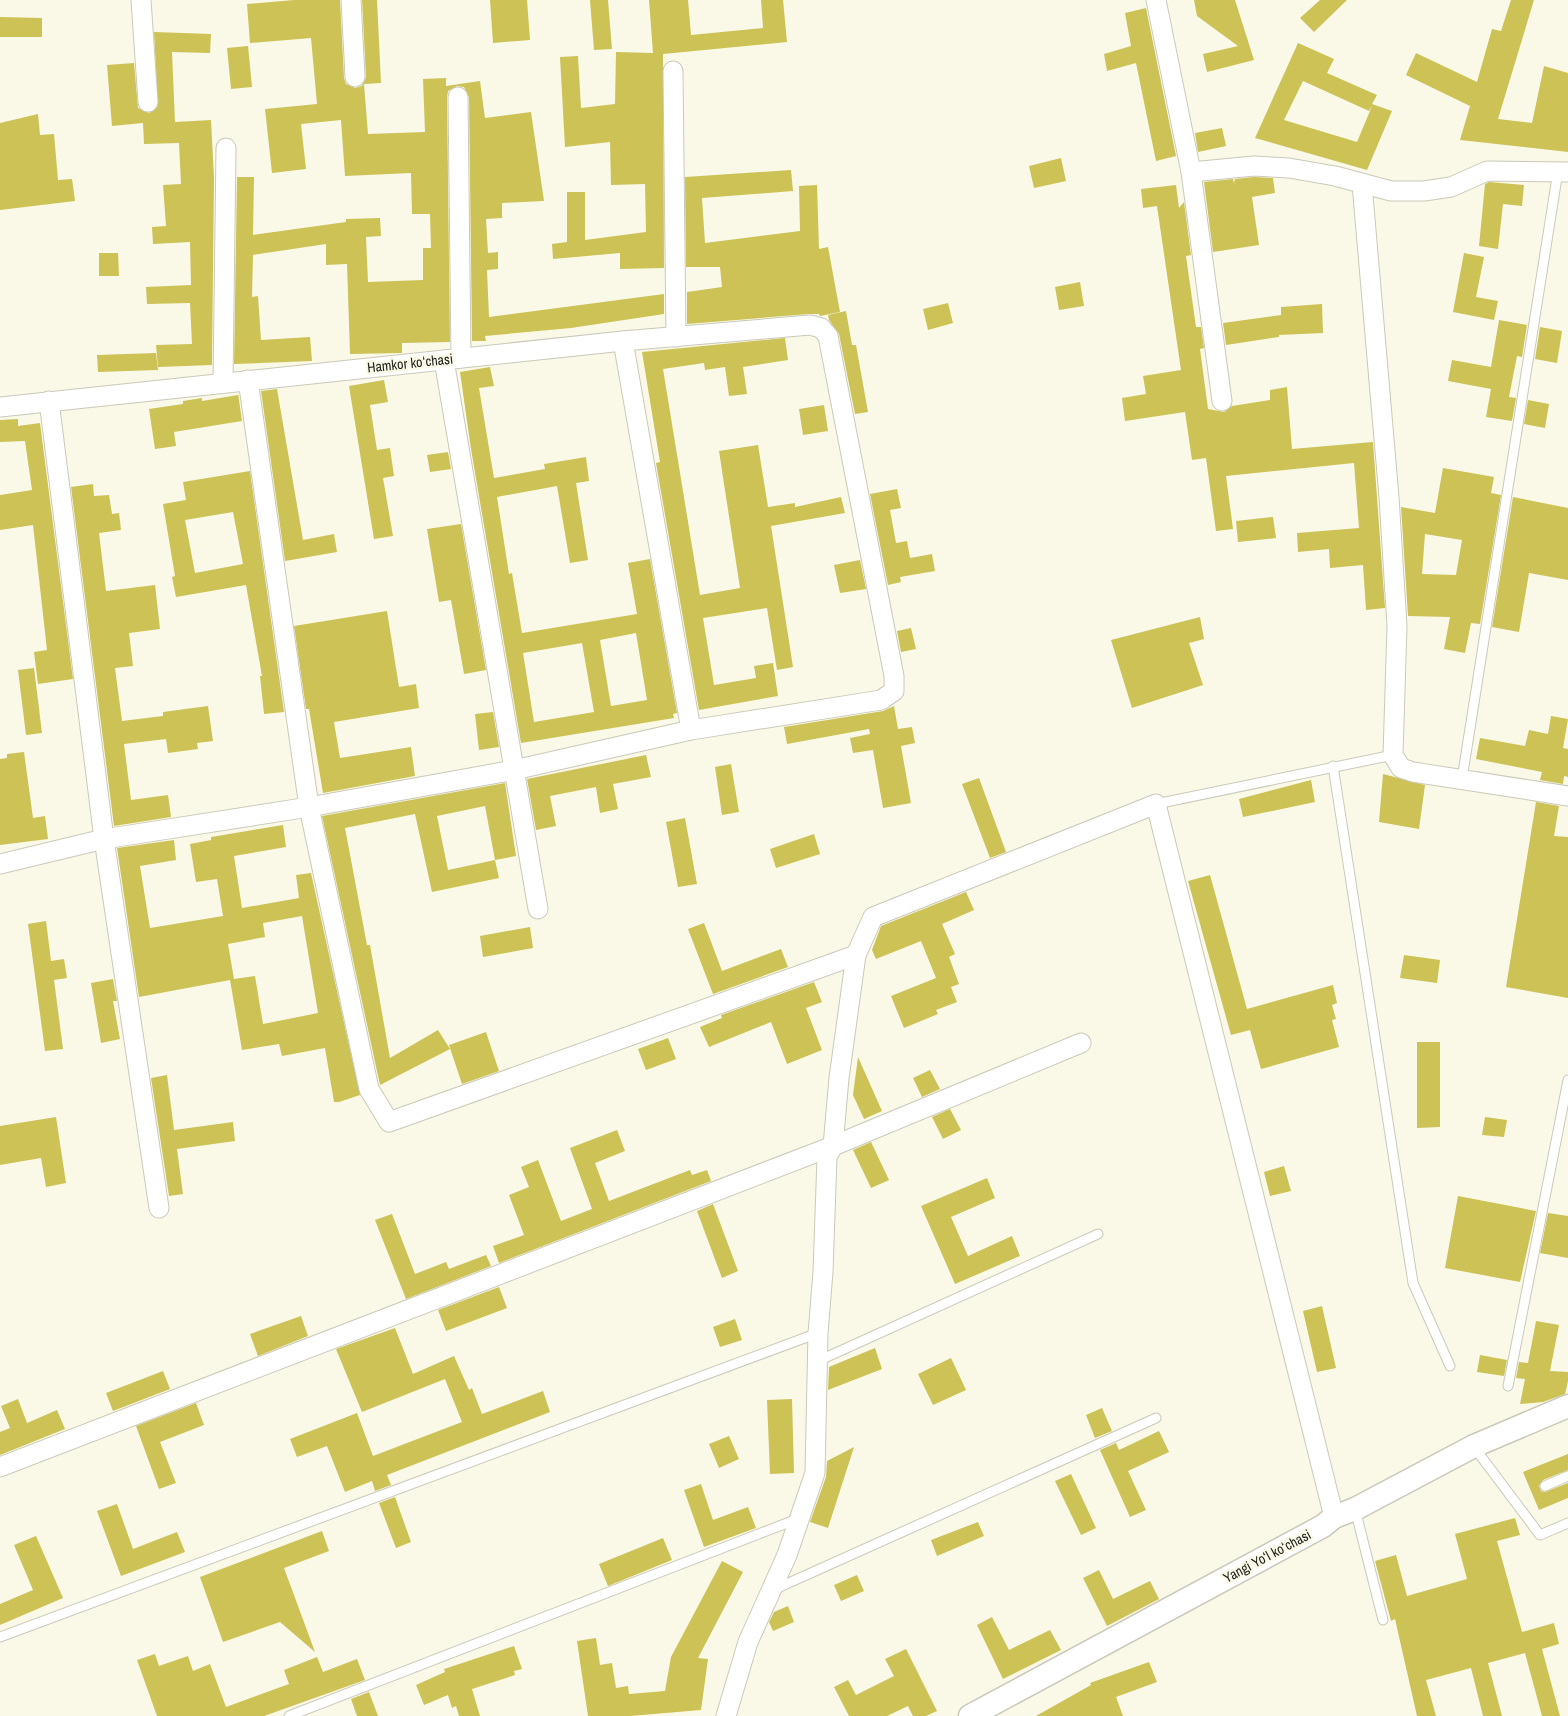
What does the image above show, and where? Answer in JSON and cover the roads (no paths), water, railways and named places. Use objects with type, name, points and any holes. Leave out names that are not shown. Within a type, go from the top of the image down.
[{"type":"street","points":[[141,0],[148,102]]},
{"type":"street","points":[[351,0],[355,77]]},
{"type":"street","points":[[1156,0],[1190,172],[1222,401]]},
{"type":"street","points":[[673,71],[676,337]]},
{"type":"street","points":[[458,97],[453,359],[514,770],[538,908]]},
{"type":"street","points":[[223,383],[226,148]]},
{"type":"street","points":[[1190,172],[1254,166],[1289,168],[1335,176],[1391,191],[1424,191],[1450,187],[1487,171],[1563,171]]},
{"type":"street","points":[[1362,184],[1389,497],[1396,616],[1393,755],[1401,768],[1427,775],[1568,796]]},
{"type":"street","name":"Hamkor koʻchasi","points":[[0,407],[623,341],[810,325],[821,328],[828,336],[894,676],[894,691],[881,700],[691,730]]},
{"type":"street","points":[[0,864],[104,839],[309,807],[514,770],[691,730],[623,341]]},
{"type":"street","points":[[248,380],[309,807],[369,1089],[389,1122],[856,955]]},
{"type":"street","points":[[49,401],[104,839],[158,1208]]},
{"type":"street","points":[[726,1716],[748,1642],[787,1555],[815,1473],[818,1333],[823,1272],[826,1156],[833,1146],[839,1078],[856,955],[873,917],[1156,804],[1334,1517]]},
{"type":"street","points":[[0,1467],[833,1146],[1081,1043]]},
{"type":"street","name":"Yangi Yoʻl koʻchasi","points":[[970,1716],[1323,1526],[1334,1517],[1355,1509],[1474,1446],[1568,1406]]},
{"type":"lane","points":[[1462,779],[1563,171]]},
{"type":"lane","points":[[1156,804],[1393,755]]},
{"type":"lane","points":[[1333,766],[1413,1283],[1450,1366]]},
{"type":"lane","points":[[1508,1386],[1568,1080]]},
{"type":"lane","points":[[818,1361],[1098,1234]]},
{"type":"lane","points":[[0,1637],[818,1333]]},
{"type":"lane","points":[[771,1591],[1156,1418]]},
{"type":"lane","points":[[1474,1446],[1540,1535],[1568,1523]]},
{"type":"lane","points":[[1545,1486],[1568,1476]]},
{"type":"lane","points":[[1355,1509],[1383,1620]]},
{"type":"lane","points":[[289,1716],[800,1518]]}]
